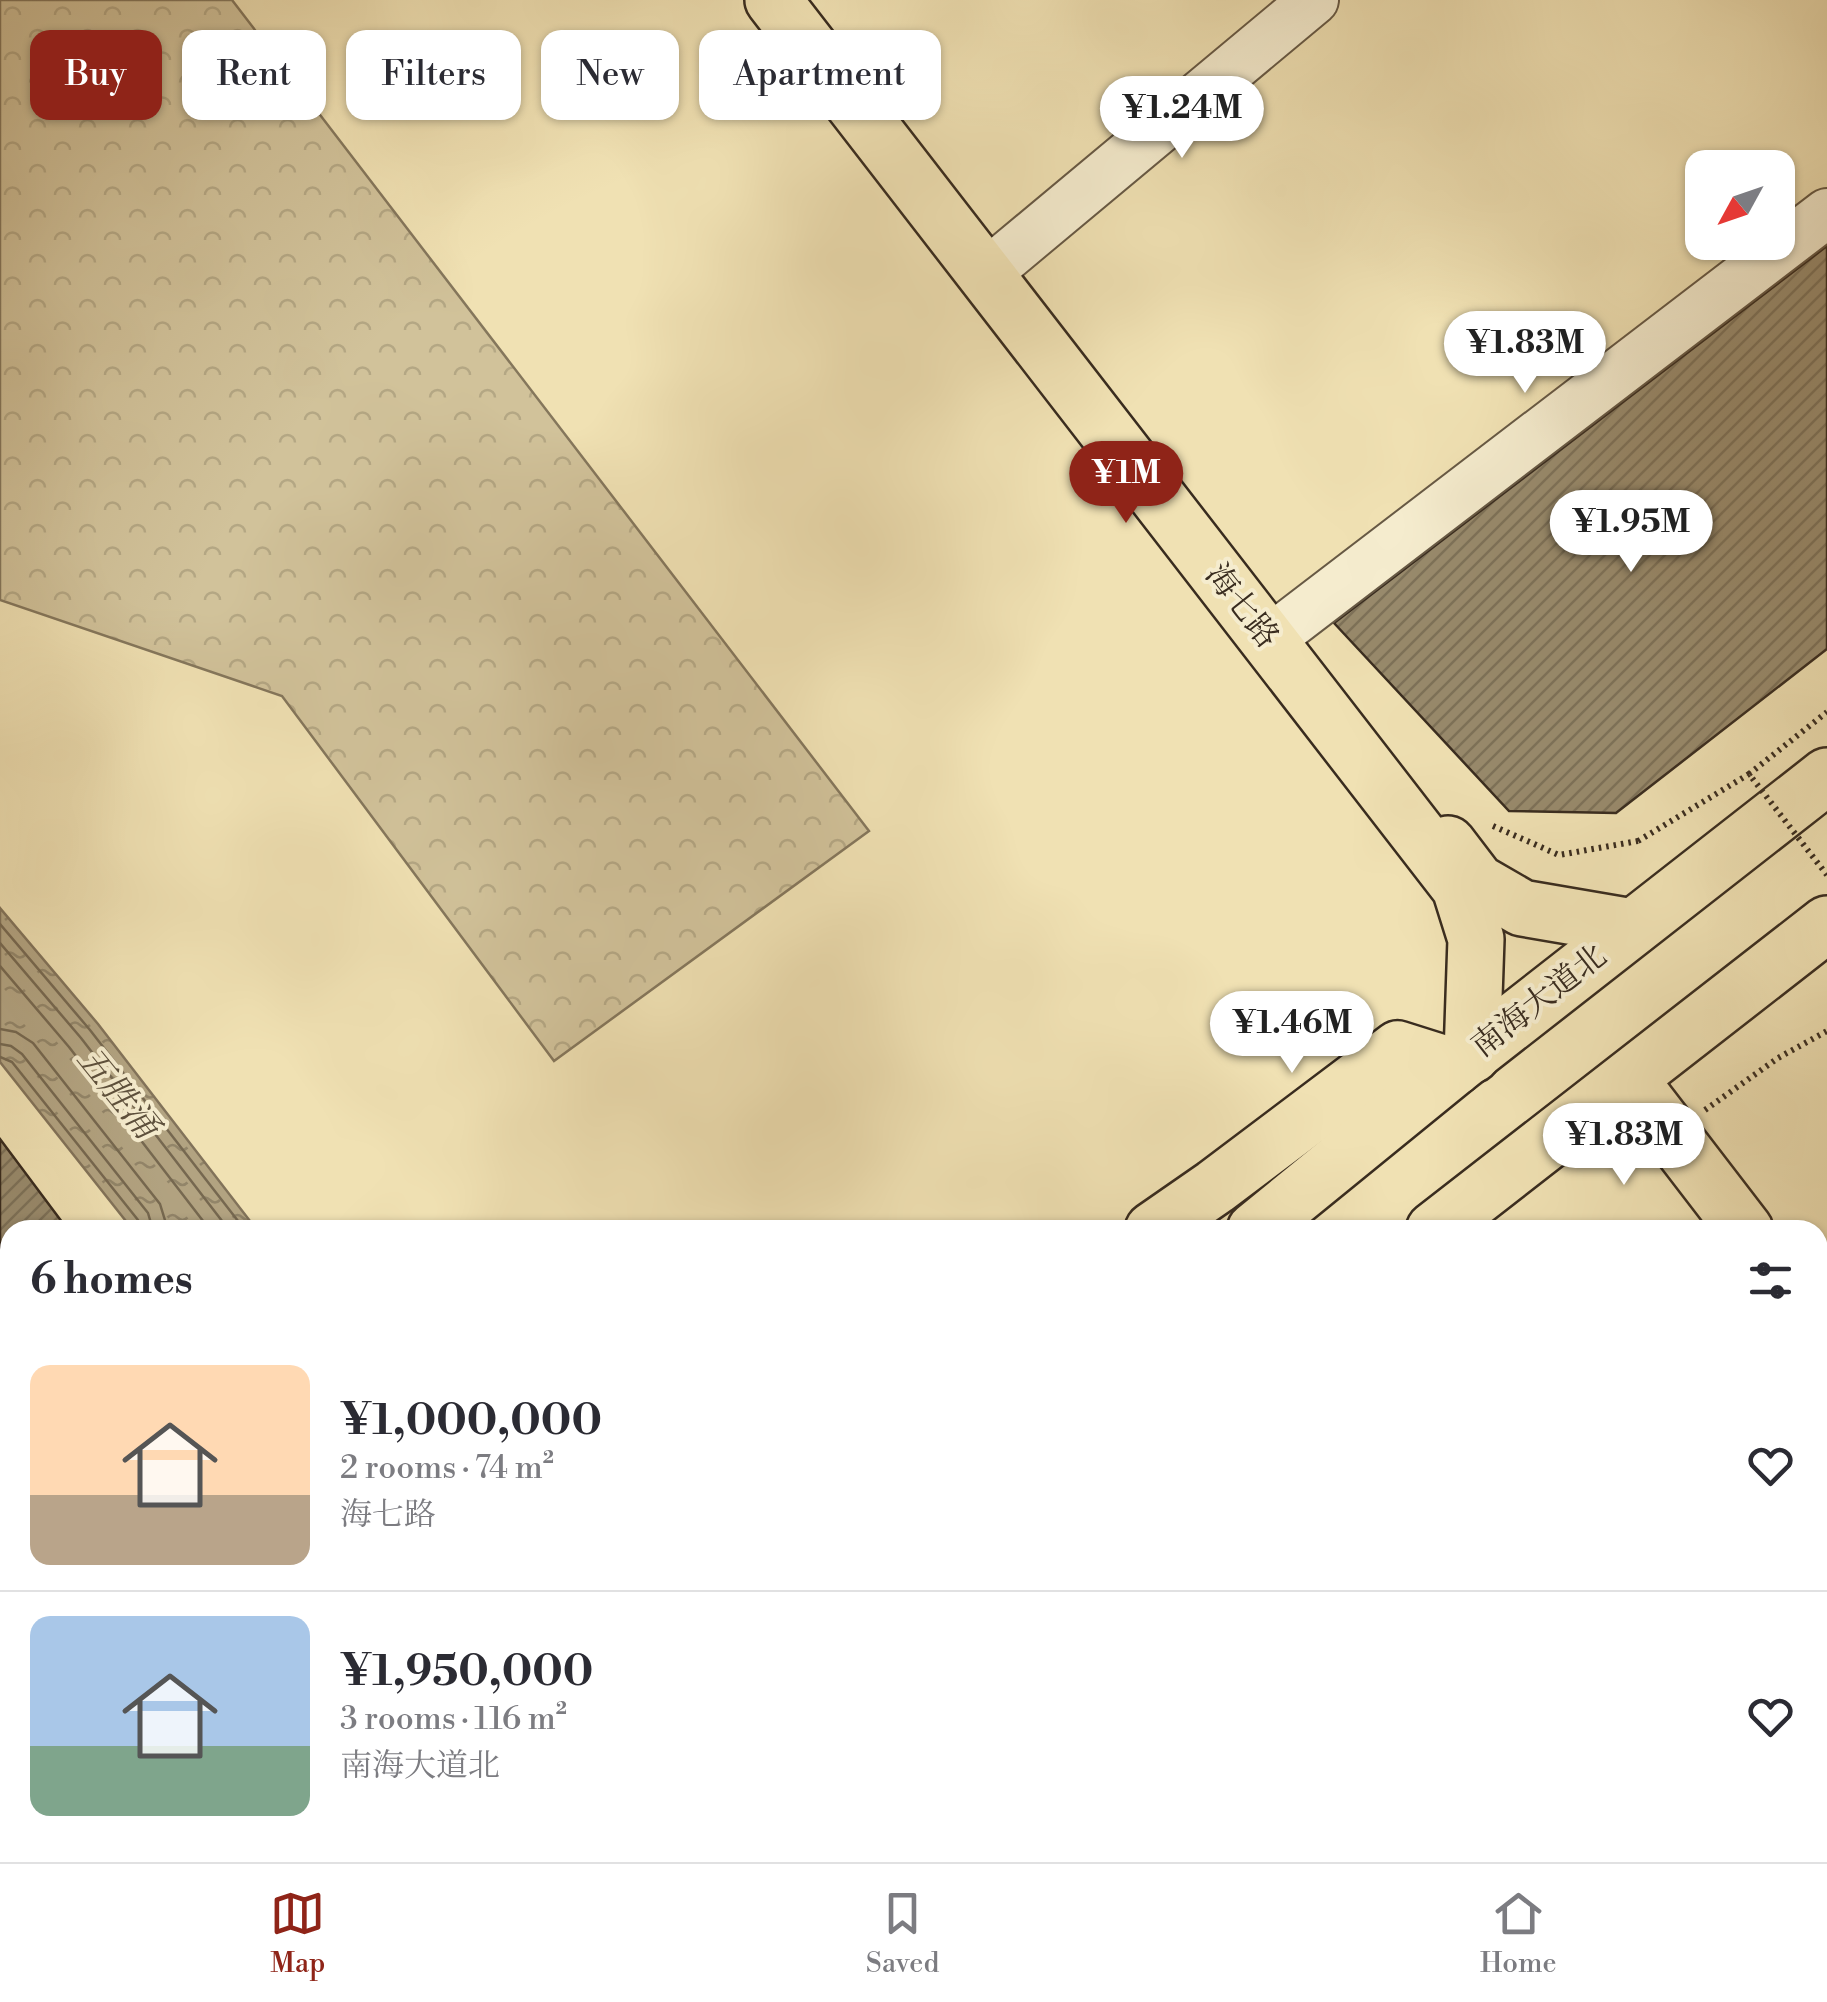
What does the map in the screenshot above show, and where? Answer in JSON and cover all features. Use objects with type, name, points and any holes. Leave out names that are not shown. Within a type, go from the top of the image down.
[{"type":"main road","name":"海七路","points":[[773,0],[1276,635],[1477,882],[1522,908],[1633,928]]},
{"type":"main road","name":"海七路","points":[[797,0],[1000,262],[1460,888],[1476,939],[1463,1061]]},
{"type":"main road","name":"南海大道北","points":[[1266,1220],[1827,776]]},
{"type":"main road","points":[[1447,1220],[1827,924]]},
{"type":"main road","points":[[1168,1220],[1398,1049],[1463,1061]]},
{"type":"main road","points":[[1618,1087],[1671,1134],[1737,1220]]},
{"type":"main road","points":[[1618,1087],[1703,1220]]},
{"type":"street","points":[[1000,262],[1314,0]]},
{"type":"street","points":[[1276,635],[1827,212]]},
{"type":"path","points":[[1484,822],[1558,855],[1638,841],[1749,774],[1827,712]]},
{"type":"path","points":[[1749,774],[1827,875]]},
{"type":"path","points":[[1671,1134],[1778,1058],[1827,1030]]},
{"type":"green space","points":[[0,0],[232,0],[255,30],[182,30],[182,120],[324,120],[869,831],[554,1061],[282,696],[0,600]]},
{"type":"water","name":"五胜涌","points":[[0,908],[98,1024],[249,1220],[125,1220],[0,1062]]},
{"type":"building","points":[[1827,246],[1827,649],[1616,813],[1509,811],[1334,623]]},
{"type":"building","points":[[0,1139],[61,1220],[0,1220]]}]
